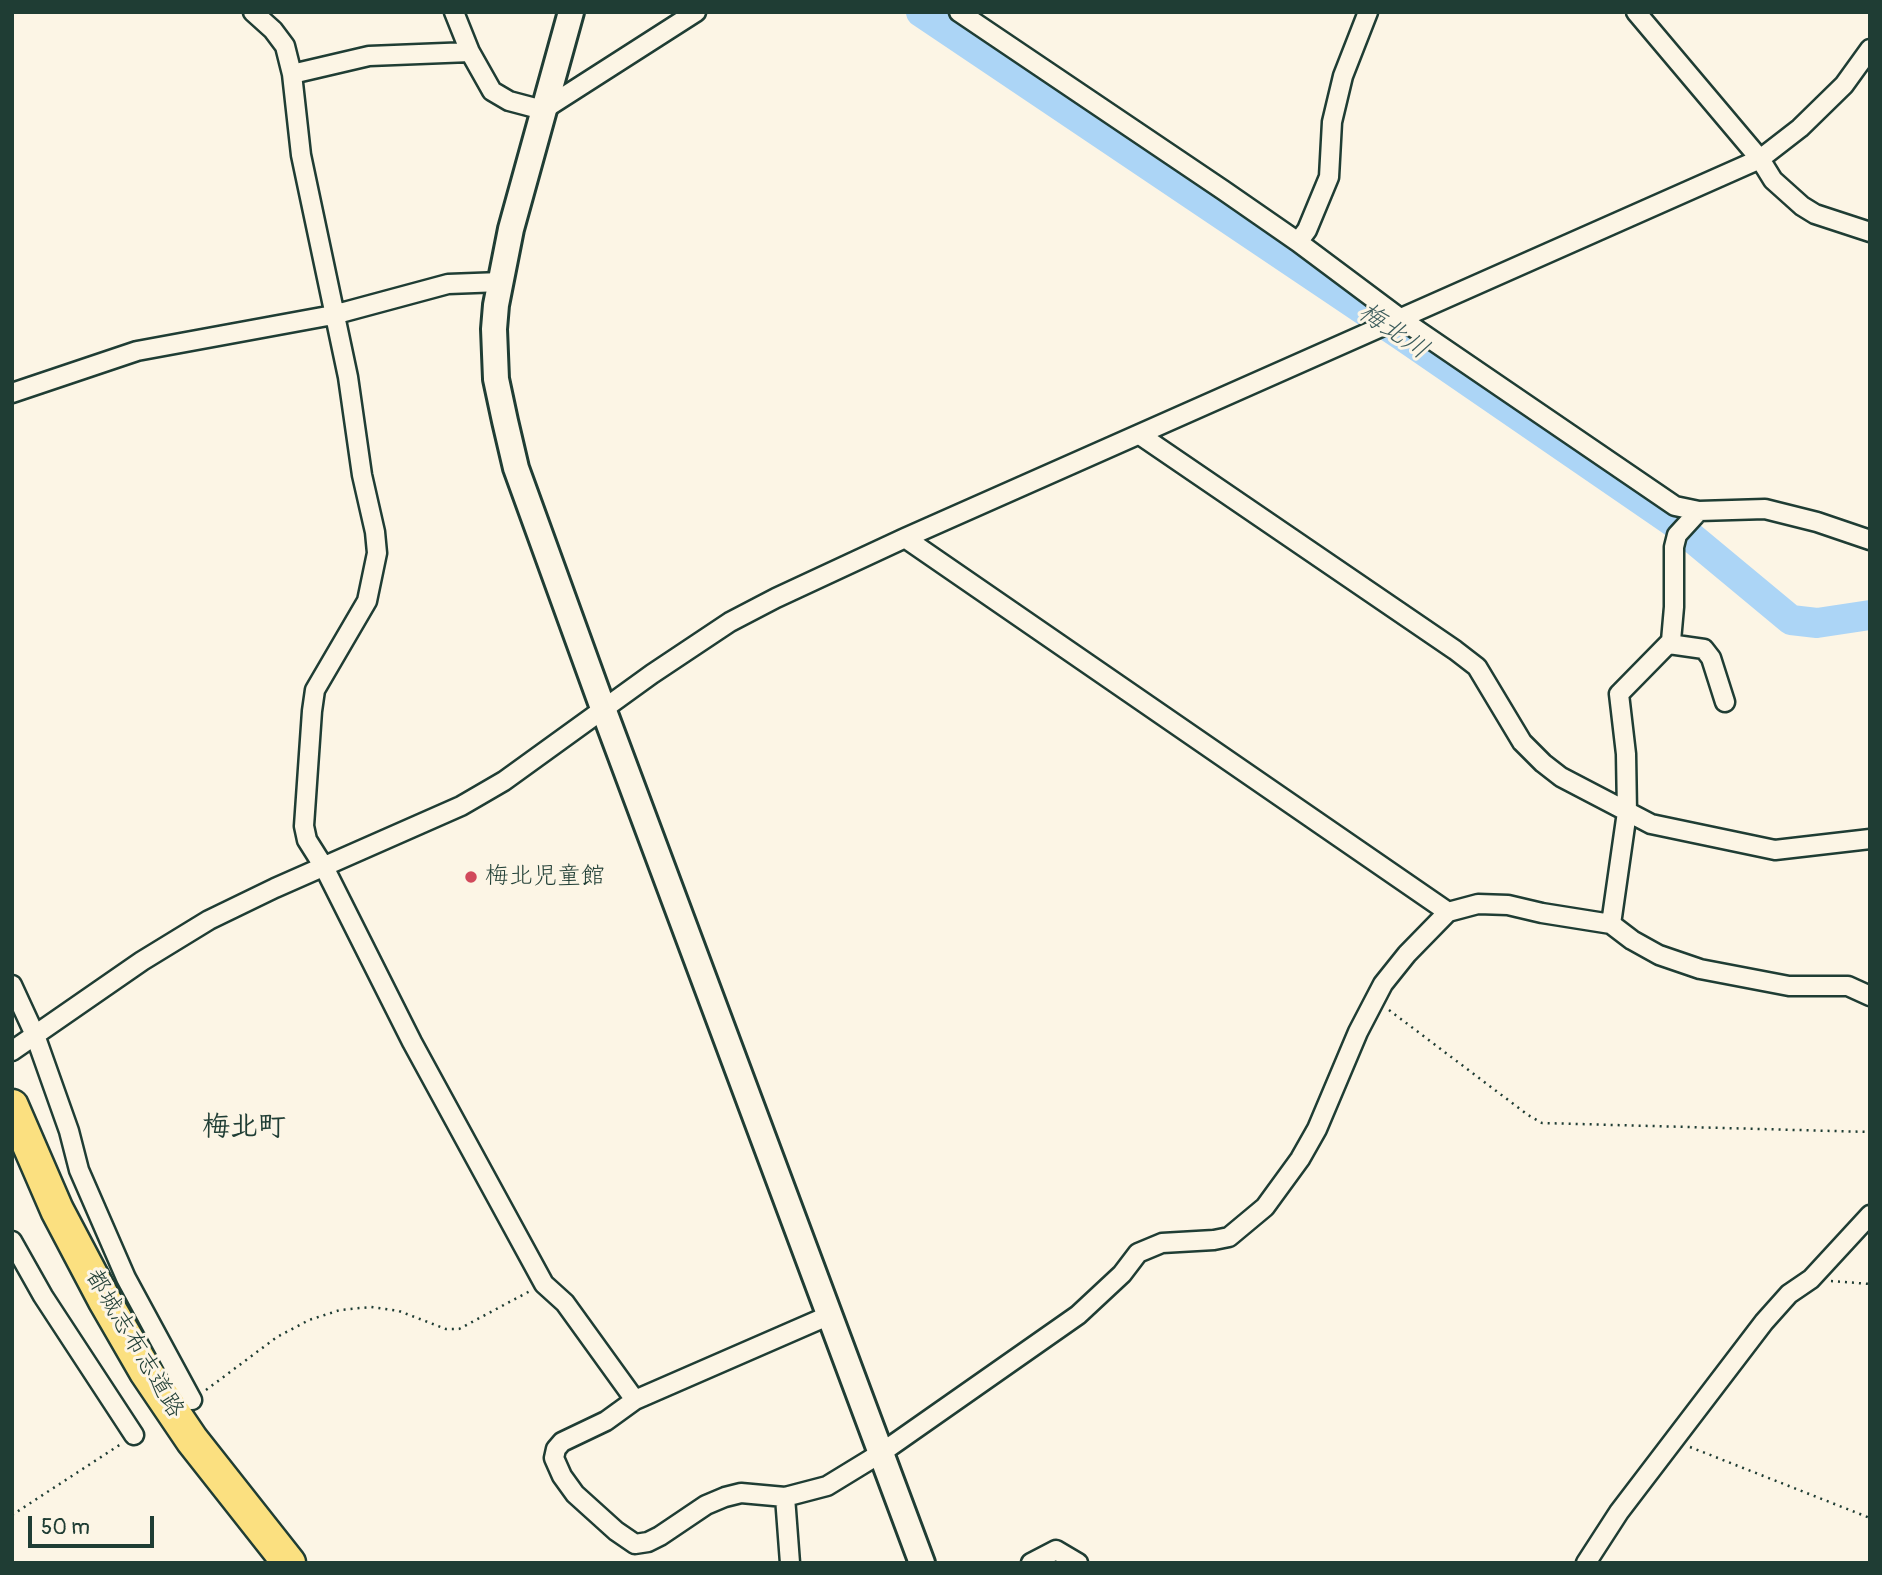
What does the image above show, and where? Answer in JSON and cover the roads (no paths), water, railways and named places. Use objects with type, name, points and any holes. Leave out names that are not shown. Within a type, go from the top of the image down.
[{"type":"highway","name":"都城志布志道路","points":[[12,1106],[57,1210],[146,1372],[191,1440],[289,1563]]},
{"type":"highway","name":"都城志布志道路","points":[[12,1146],[90,1309],[132,1380],[177,1448],[270,1563]]},
{"type":"street","points":[[253,12],[273,30],[285,46],[292,74],[301,155],[348,377],[362,475],[377,553],[367,601],[315,690],[304,826],[307,840],[324,867],[412,1042],[544,1284],[565,1303],[635,1401]]},
{"type":"street","points":[[454,12],[470,52],[492,91],[509,101],[543,110],[696,12]]},
{"type":"street","points":[[571,12],[512,229],[496,305],[496,379],[505,421],[516,468],[604,710],[922,1563]]},
{"type":"street","points":[[958,12],[1298,242],[1401,318],[1675,506],[1694,515],[1765,509],[1817,522],[1870,540]]},
{"type":"street","points":[[1298,242],[1307,230],[1329,177],[1332,122],[1343,76],[1368,12]]},
{"type":"street","points":[[1636,12],[1760,159],[1773,180],[1815,214],[1870,233]]},
{"type":"street","points":[[12,1051],[142,961],[208,920],[461,806],[504,781],[652,674],[730,622],[803,584],[1760,159],[1800,128],[1844,85],[1870,49]]},
{"type":"street","points":[[292,74],[369,56],[470,52]]},
{"type":"street","points":[[12,393],[137,351],[333,316],[448,284],[500,282]]},
{"type":"street","points":[[1140,435],[1477,667],[1522,742],[1561,777],[1651,824],[1775,850],[1870,839]]},
{"type":"street","points":[[1611,924],[1627,813],[1626,754],[1619,694],[1671,641],[1676,535],[1694,515]]},
{"type":"street","points":[[905,538],[1448,912]]},
{"type":"street","points":[[1669,644],[1704,649],[1711,659],[1725,702]]},
{"type":"street","points":[[830,1315],[635,1401],[606,1421],[562,1442],[556,1449],[554,1458],[562,1476],[575,1494],[616,1531],[635,1544],[660,1536],[706,1505],[725,1497],[741,1493],[785,1497],[827,1486],[881,1453],[1078,1315],[1122,1274],[1138,1253],[1162,1243],[1228,1237],[1265,1207],[1300,1158],[1317,1129],[1358,1032],[1383,984],[1407,954],[1448,912],[1478,904],[1508,905],[1611,924],[1659,955],[1700,969],[1789,986],[1848,986],[1870,996]]},
{"type":"street","points":[[12,985],[35,1035],[69,1131],[79,1170],[126,1278],[192,1400]]},
{"type":"street","points":[[1586,1563],[1619,1512],[1764,1322],[1789,1294],[1811,1279],[1870,1215]]},
{"type":"street","points":[[12,1241],[43,1296],[135,1435]]},
{"type":"street","points":[[785,1497],[790,1563]]},
{"type":"street","points":[[1031,1563],[1056,1550],[1078,1563]]},
{"type":"waterway","name":"梅北川","points":[[921,12],[1404,337],[1673,522],[1791,620],[1817,623],[1870,615]]},
{"type":"place","name":"梅北児童館","points":[[471,877]]},
{"type":"district","name":"梅北町","points":[[244,1128]]}]
